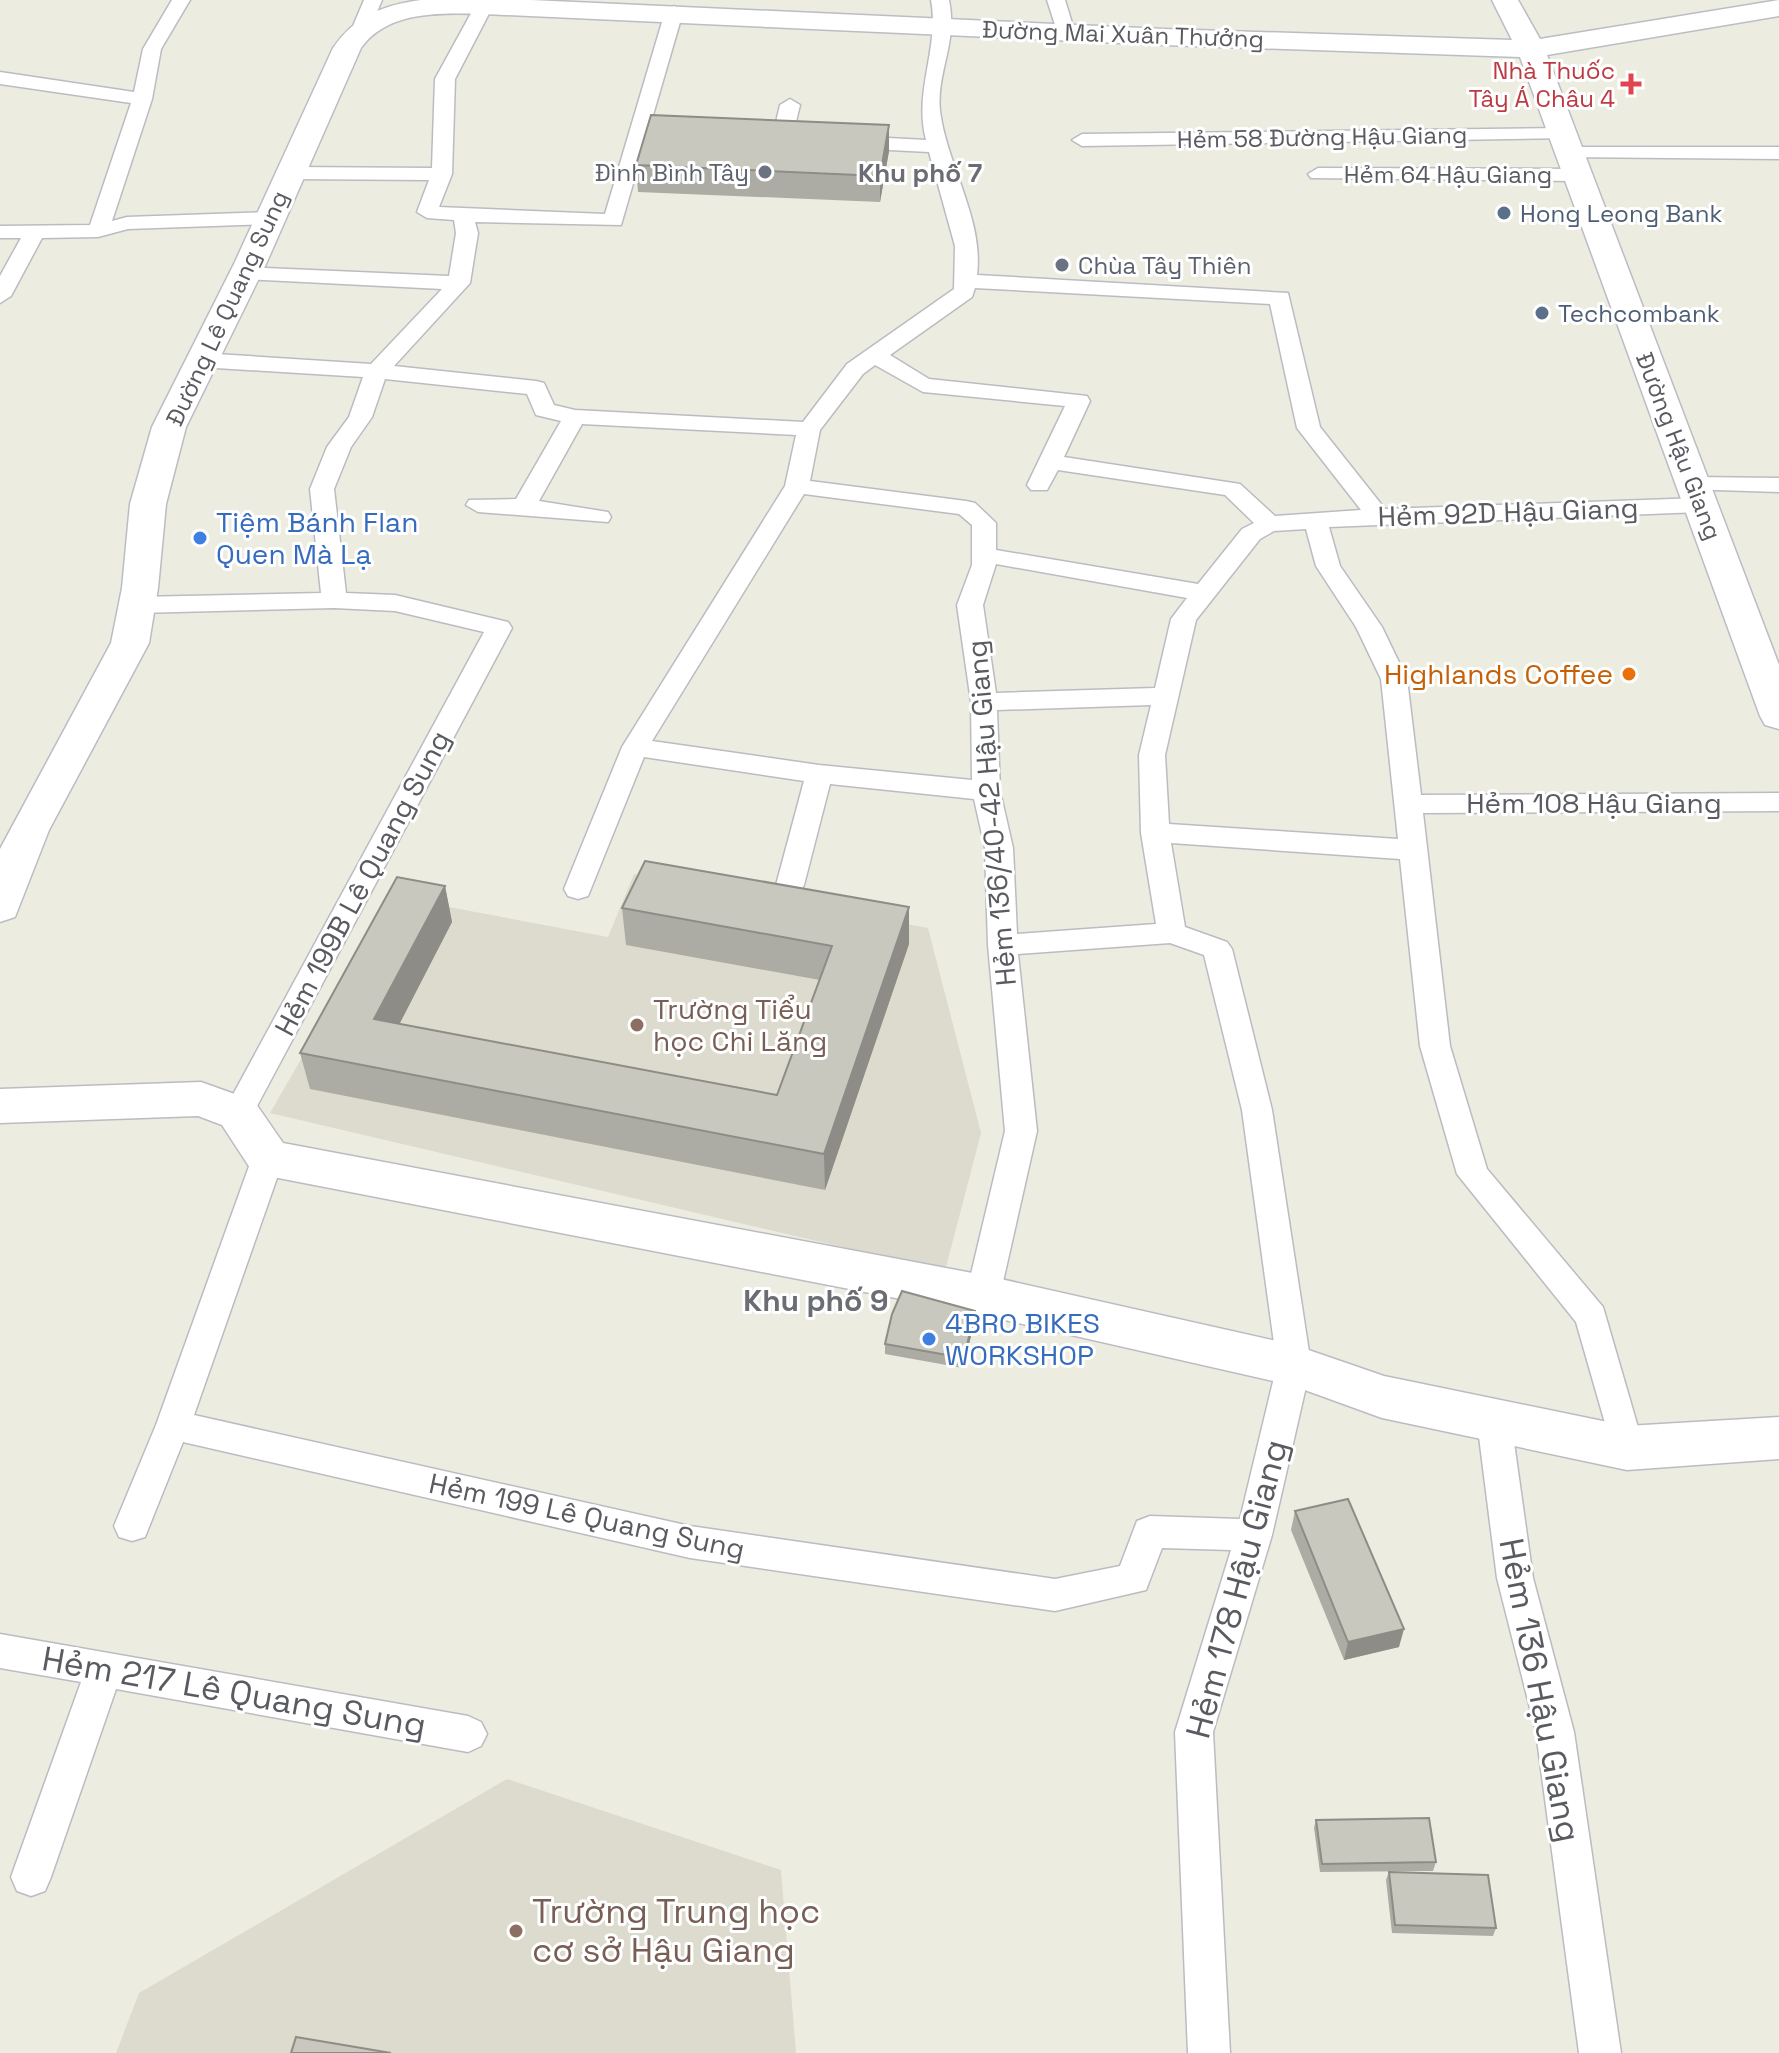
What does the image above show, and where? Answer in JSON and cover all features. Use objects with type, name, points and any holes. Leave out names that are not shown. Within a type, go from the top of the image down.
[{"type":"street","name":"Đường Hậu Giang","points":[[1505,0],[1531,49],[1779,716]]},
{"type":"street","name":"Đường Mai Xuân Thưởng","points":[[472,4],[636,6],[674,12],[944,13],[1066,33],[1531,49],[1779,8]]},
{"type":"street","name":"Đường Lê Quang Sung","points":[[0,907],[8,876],[29,830],[130,643],[154,475],[169,427],[245,273],[347,48],[368,13],[398,13],[472,4]]},
{"type":"street","points":[[0,1106],[201,1099],[238,1113],[268,1158],[983,1295],[1294,1365],[1382,1397],[1627,1448],[1779,1438]]},
{"type":"lane","points":[[98,231],[142,99],[152,49],[181,0]]},
{"type":"lane","points":[[1056,0],[1066,33]]},
{"type":"lane","points":[[472,4],[445,79],[442,174],[427,212],[614,221],[674,12]]},
{"type":"lane","points":[[578,889],[635,747],[797,486],[809,429],[855,369],[964,292],[969,267],[936,146],[930,103],[944,13]]},
{"type":"lane","points":[[0,78],[142,99]]},
{"type":"lane","points":[[790,105],[782,139],[936,146]]},
{"type":"lane","name":"Hẻm 58 Đường Hậu Giang","points":[[1082,140],[1570,154]]},
{"type":"lane","points":[[1570,154],[1779,153]]},
{"type":"lane","name":"Hẻm 64 Hậu Giang","points":[[1318,174],[1570,154]]},
{"type":"lane","points":[[291,173],[442,174]]},
{"type":"lane","points":[[137,605],[334,600],[322,489],[339,447],[360,417],[377,371],[459,283],[467,233],[463,215]]},
{"type":"lane","points":[[0,232],[98,231],[127,223],[270,218]]},
{"type":"lane","points":[[0,296],[34,234]]},
{"type":"lane","points":[[245,273],[459,283]]},
{"type":"lane","points":[[966,281],[1280,298],[1309,428],[1378,516]]},
{"type":"lane","points":[[875,355],[923,385],[1079,401],[1039,485]]},
{"type":"lane","points":[[200,360],[377,371],[536,388],[544,410],[575,417],[809,429]]},
{"type":"lane","points":[[524,506],[575,417]]},
{"type":"lane","points":[[1050,462],[1232,489],[1269,524],[1251,534],[1184,619],[1152,755],[1155,833],[1172,933]]},
{"type":"lane","name":"Hẻm 92D Hậu Giang","points":[[1269,524],[1697,494],[1779,485]]},
{"type":"lane","name":"Hẻm 136/40-42 Hậu Giang","points":[[797,486],[966,508],[984,523],[985,555],[970,605],[984,702],[986,791],[999,848],[1003,945],[1021,1131],[983,1295]]},
{"type":"lane","points":[[478,505],[524,506],[599,517]]},
{"type":"lane","points":[[1316,522],[1328,566],[1369,627],[1394,679],[1435,1046],[1473,1174],[1591,1317],[1627,1448]]},
{"type":"lane","points":[[985,555],[1204,593]]},
{"type":"lane","name":"Hẻm 199B Lê Quang Sung","points":[[238,1113],[499,628],[395,603],[334,600]]},
{"type":"lane","points":[[984,702],[1166,696]]},
{"type":"lane","points":[[635,747],[819,774],[986,791]]},
{"type":"lane","points":[[790,885],[819,774]]},
{"type":"lane","name":"Hẻm 108 Hậu Giang","points":[[1409,804],[1779,802]]},
{"type":"lane","points":[[1155,833],[1414,850]]},
{"type":"lane","points":[[1003,945],[1172,933],[1217,949],[1257,1110],[1294,1365]]},
{"type":"lane","points":[[132,1526],[173,1425],[268,1158]]},
{"type":"lane","name":"Hẻm 178 Hậu Giang","points":[[1209,2053],[1194,1732],[1254,1535],[1294,1365]]},
{"type":"lane","name":"Hẻm 136 Hậu Giang","points":[[1494,1421],[1515,1578],[1555,1732],[1600,2053]]},
{"type":"lane","name":"Hẻm 199 Lê Quang Sung","points":[[173,1425],[690,1542],[1055,1595],[1133,1579],[1150,1532],[1254,1535]]},
{"type":"lane","name":"Hẻm 217 Lê Quang Sung","points":[[0,1651],[468,1734]]},
{"type":"lane","points":[[31,1877],[104,1669]]},
{"type":"shaded area","name":"Trường Tiểu học Chi Lăng","points":[[634,874],[928,928],[981,1133],[945,1271],[270,1113],[395,897],[608,937]]},
{"type":"shaded area","name":"Trường Trung học cơ sở Hậu Giang","points":[[507,1779],[781,1870],[796,2053],[116,2053],[139,1993]]},
{"type":"building","points":[[651,115],[889,125],[880,176],[636,165]]},
{"type":"building","points":[[645,861],[909,907],[824,1154],[300,1053],[397,877],[445,886],[374,1019],[777,1095],[832,946],[622,908]]},
{"type":"building","name":"4BRO BIKES WORKSHOP","points":[[902,1291],[975,1311],[964,1358],[885,1344],[892,1314]]},
{"type":"building","points":[[1348,1499],[1404,1629],[1348,1642],[1295,1511]]},
{"type":"building","points":[[1429,1818],[1436,1862],[1322,1864],[1316,1820]]},
{"type":"building","points":[[1389,1872],[1488,1875],[1496,1928],[1395,1925]]},
{"type":"building","points":[[296,2037],[391,2053],[291,2053]]},
{"type":"place","name":"Nhà Thuốc Tây Á Châu 4","points":[[1631,84]]},
{"type":"place","name":"Đình Bình Tây","points":[[765,172]]},
{"type":"place","name":"Hong Leong Bank","points":[[1504,213]]},
{"type":"place","name":"Chùa Tây Thiên","points":[[1062,265]]},
{"type":"place","name":"Techcombank","points":[[1542,313]]},
{"type":"place","name":"Tiệm Bánh Flan Quen Mà Lạ","points":[[200,538]]},
{"type":"place","name":"Highlands Coffee","points":[[1629,674]]},
{"type":"place","name":"Trường Tiểu học Chi Lăng","points":[[637,1025]]},
{"type":"place","name":"4BRO BIKES WORKSHOP","points":[[929,1339]]},
{"type":"place","name":"Trường Trung học cơ sở Hậu Giang","points":[[516,1931]]},
{"type":"district","name":"Khu phố 7","points":[[920,173]]},
{"type":"district","name":"Khu phố 9","points":[[816,1300]]}]
